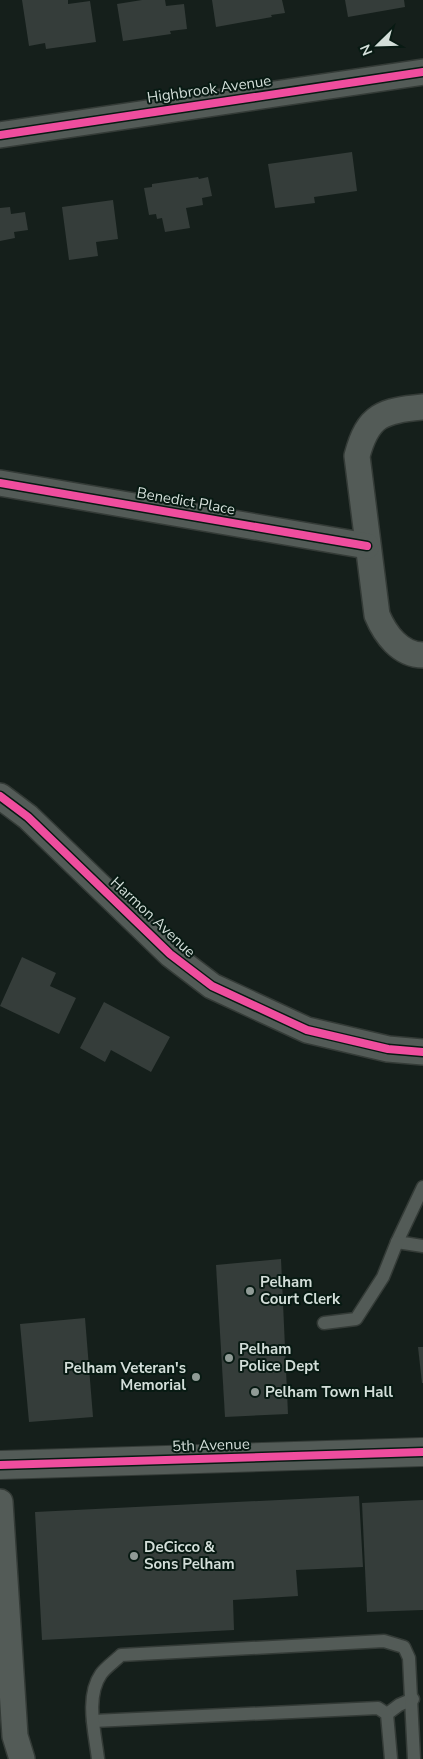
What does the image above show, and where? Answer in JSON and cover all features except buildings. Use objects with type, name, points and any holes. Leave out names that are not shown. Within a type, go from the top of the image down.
[{"type":"street","name":"Highbrook Avenue","points":[[0,135],[423,72]]},
{"type":"street","points":[[423,407],[392,410],[374,420],[363,435],[357,456],[377,615],[385,634],[400,648],[423,655]]},
{"type":"street","name":"Benedict Place","points":[[0,484],[367,546]]},
{"type":"street","name":"Harmon Avenue","points":[[0,796],[28,817],[170,954],[212,986],[307,1030],[388,1049],[423,1052]]},
{"type":"street","name":"5th Avenue","points":[[0,1465],[423,1452]]},
{"type":"street","points":[[0,1502],[15,1736],[22,1759]]},
{"type":"lane","points":[[324,1322],[356,1319],[383,1277],[423,1187]]},
{"type":"lane","points":[[397,1242],[423,1246]]},
{"type":"lane","points":[[98,1759],[93,1720],[93,1690],[101,1674],[121,1655],[384,1640],[404,1648],[410,1658],[414,1759]]},
{"type":"lane","points":[[387,1714],[399,1705],[413,1699]]},
{"type":"lane","points":[[93,1720],[362,1708],[378,1708],[387,1714]]},
{"type":"lane","points":[[387,1714],[391,1759]]},
{"type":"cycle path","points":[[0,135],[423,72]]},
{"type":"cycle path","points":[[0,483],[367,546]]},
{"type":"cycle path","points":[[0,796],[28,817],[170,954],[212,986],[307,1030],[388,1049],[423,1052]]},
{"type":"cycle path","points":[[0,1465],[423,1452]]},
{"type":"place","name":"Pelham Court Clerk","points":[[250,1291]]},
{"type":"place","name":"Pelham Police Dept","points":[[229,1358]]},
{"type":"place","name":"Pelham Veteran's Memorial","points":[[196,1377]]},
{"type":"place","name":"Pelham Town Hall","points":[[255,1392]]},
{"type":"place","name":"DeCicco & Sons Pelham","points":[[134,1556]]}]
